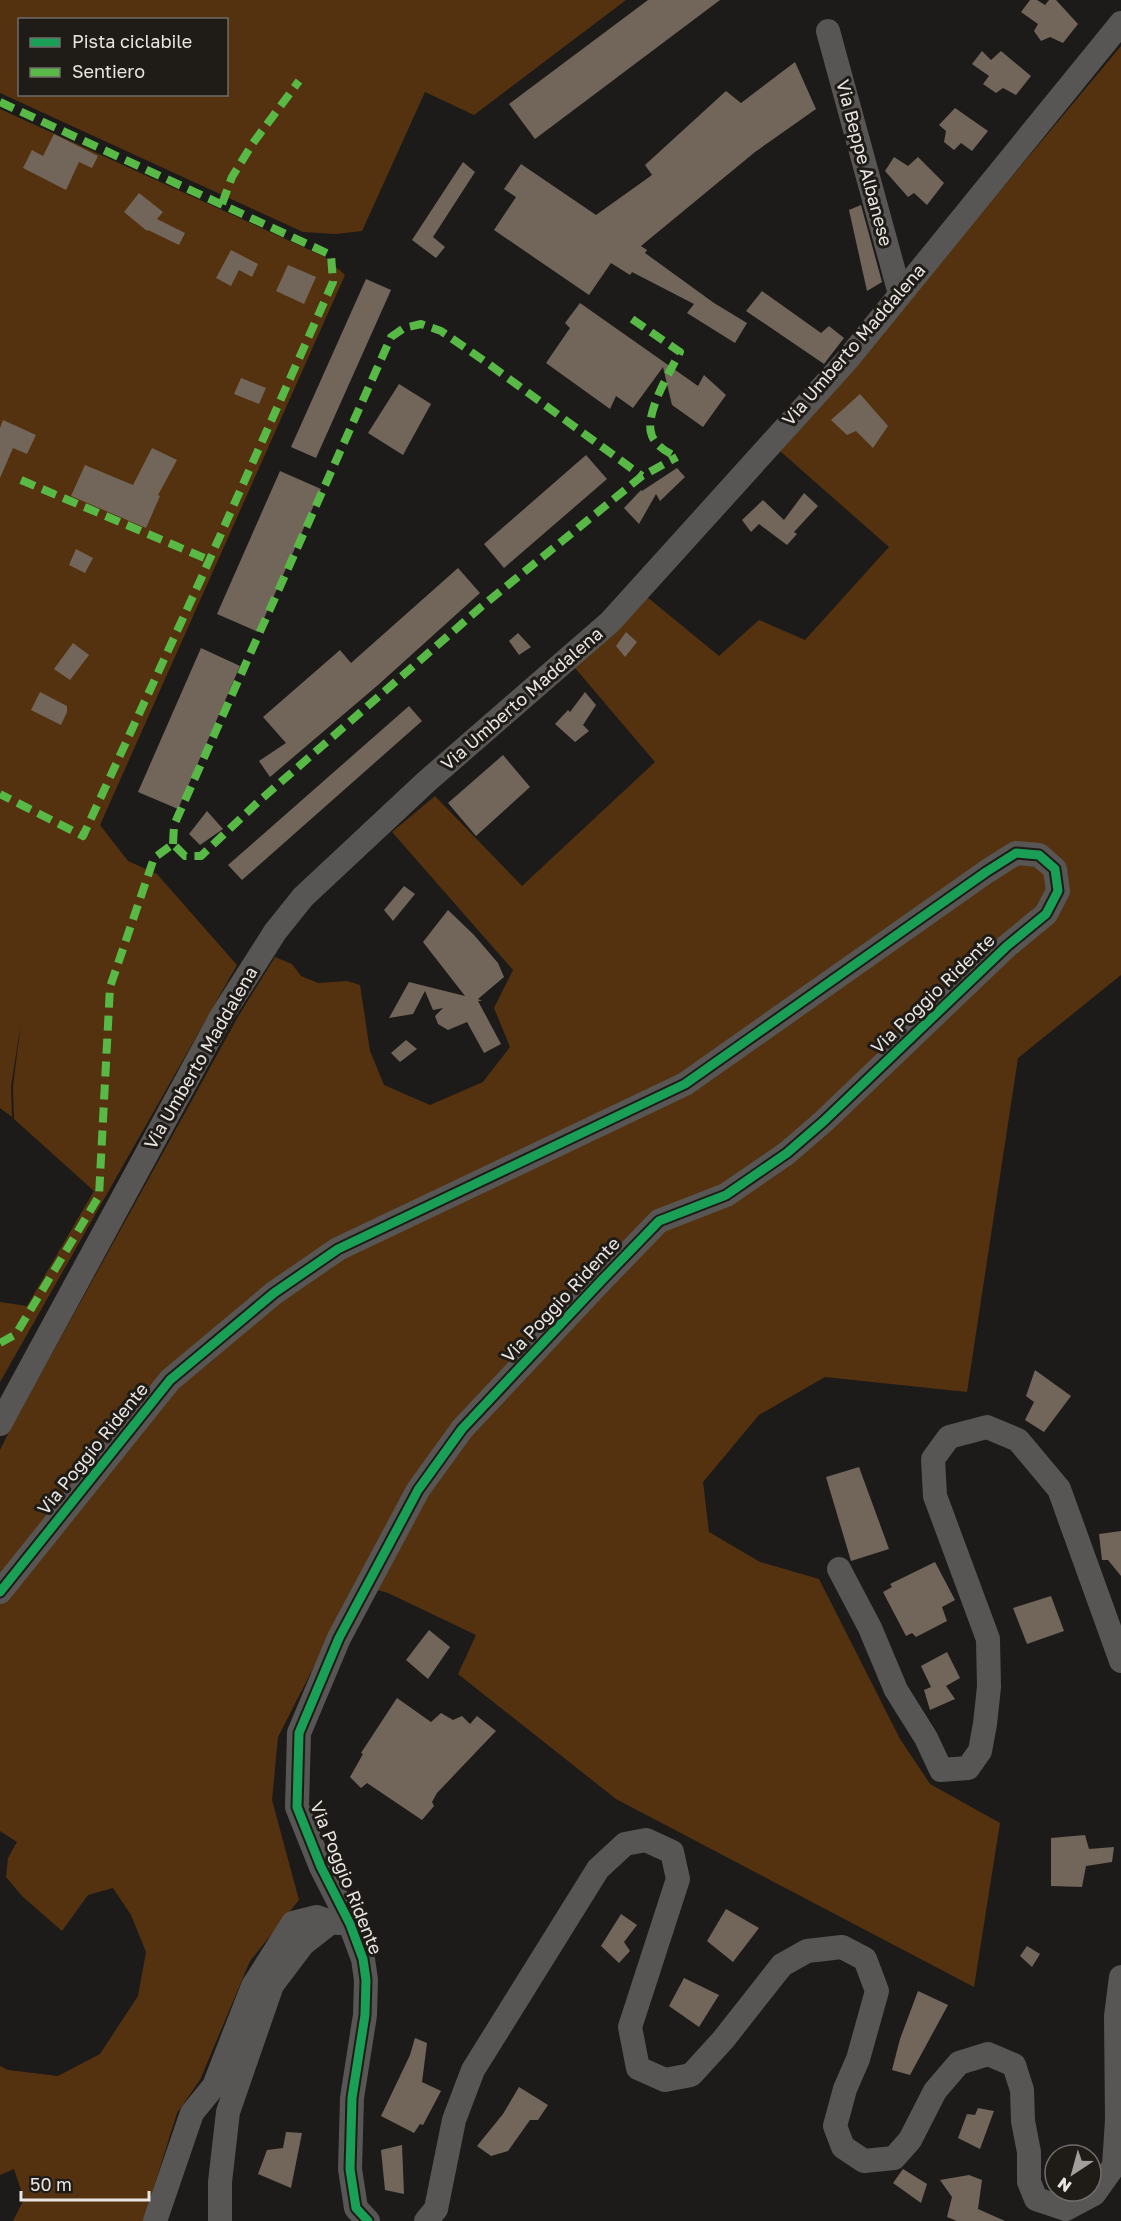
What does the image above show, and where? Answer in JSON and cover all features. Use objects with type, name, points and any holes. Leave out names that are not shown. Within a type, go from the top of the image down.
[{"type":"street","name":"Via Umberto Maddalena","points":[[0,1424],[221,1017],[275,932],[303,897],[426,782],[610,622],[847,360],[1121,23]]},
{"type":"street","name":"Via Beppe Albanese","points":[[828,32],[900,294]]},
{"type":"street","name":"Via Poggio Ridente","points":[[0,1592],[170,1380],[274,1293],[338,1250],[685,1084],[986,872],[1016,854],[1039,855],[1055,869],[1058,891],[1046,914],[1007,946],[824,1121],[786,1153],[726,1195],[659,1221],[462,1430],[418,1490],[339,1638],[299,1732],[297,1807],[341,1923],[363,1959],[366,1980],[365,2015],[352,2098],[350,2169],[356,2208],[368,2221]]},
{"type":"street","points":[[839,1569],[870,1628],[896,1690],[926,1738],[940,1770],[968,1768],[980,1751],[986,1724],[989,1687],[988,1639],[935,1496],[933,1459],[949,1437],[987,1427],[1018,1440],[1059,1489],[1121,1661]]},
{"type":"street","points":[[426,2221],[436,2209],[454,2120],[473,2070],[598,1869],[625,1844],[646,1840],[672,1852],[678,1879],[630,2027],[638,2068],[665,2080],[691,2075],[723,2040],[782,1965],[807,1951],[842,1947],[865,1959],[877,1991],[858,2059],[845,2089],[835,2126],[843,2147],[864,2161],[894,2158],[910,2140],[935,2091],[959,2063],[988,2054],[1014,2065],[1022,2090],[1023,2121],[1029,2152],[1029,2182],[1035,2199],[1066,2209],[1094,2194],[1114,2166],[1116,2016],[1121,1977]]},
{"type":"street","points":[[155,2221],[192,2113],[214,2086],[253,1986],[293,1923],[317,1917],[341,1923]]},
{"type":"street","points":[[220,2221],[220,2182],[228,2112],[272,1985],[303,1944],[341,1923]]},
{"type":"shaded area","points":[[0,0],[626,0],[474,115],[425,92],[362,231],[336,234],[303,232],[0,93]]},
{"type":"shaded area","points":[[1121,46],[1121,975],[1018,1058],[967,1392],[825,1377],[759,1415],[703,1482],[709,1532],[760,1562],[819,1579],[900,1739],[930,1784],[1000,1823],[974,1987],[616,1799],[458,1674],[476,1635],[388,1593],[356,1584],[278,1737],[272,1800],[299,1900],[250,1961],[200,2080],[177,2113],[143,2221],[13,2221],[24,2199],[14,2169],[0,2175],[0,2066],[8,2070],[58,2076],[100,2054],[138,1996],[146,1952],[131,1915],[113,1888],[88,1895],[62,1931],[22,1896],[6,1877],[8,1858],[17,1842],[0,1831],[0,1450],[11,1428],[239,1015],[275,957],[292,964],[301,976],[318,983],[347,981],[360,985],[370,1051],[384,1085],[430,1105],[483,1082],[510,1047],[494,1008],[513,970],[392,832],[435,796],[522,886],[655,762],[575,668],[614,633],[647,597],[719,656],[759,620],[805,640],[889,547],[780,451]]},
{"type":"shaded area","points":[[0,109],[325,257],[345,275],[100,825],[128,861],[157,874],[237,965],[0,1382],[0,1302],[27,1306],[94,1191],[14,1119],[13,1086],[21,1023],[11,1086],[12,1117],[0,1108]]},
{"type":"building","points":[[648,0],[720,0],[535,139],[509,104]]},
{"type":"building","points":[[1030,0],[1037,0],[1045,5],[1049,0],[1056,0],[1078,24],[1063,43],[1050,37],[1041,41],[1034,31],[1038,24],[1021,12]]},
{"type":"building","points":[[982,51],[991,60],[1001,51],[1031,76],[1016,95],[1003,88],[996,93],[983,84],[989,76],[972,64]]},
{"type":"building","points":[[795,62],[816,109],[755,152],[641,246],[647,250],[645,253],[714,303],[747,323],[735,343],[687,313],[694,304],[632,272],[630,275],[611,263],[589,295],[494,230],[516,197],[504,189],[521,164],[596,215],[652,175],[645,165],[726,91],[741,103]]},
{"type":"building","points":[[955,108],[988,131],[972,151],[961,143],[954,150],[944,142],[946,131],[939,125]]},
{"type":"building","points":[[54,134],[98,156],[92,168],[79,162],[66,190],[23,168],[32,150],[43,156]]},
{"type":"building","points":[[894,157],[908,166],[918,157],[944,183],[927,205],[914,193],[908,197],[885,171]]},
{"type":"building","points":[[463,162],[475,172],[433,237],[445,247],[436,258],[412,240]]},
{"type":"building","points":[[139,193],[163,212],[157,219],[185,233],[179,245],[147,231],[124,212]]},
{"type":"building","points":[[861,205],[882,282],[867,291],[849,210]]},
{"type":"building","points":[[231,250],[258,264],[252,277],[239,270],[231,286],[216,278]]},
{"type":"building","points":[[288,265],[316,277],[304,304],[276,291]]},
{"type":"building","points":[[366,279],[391,290],[316,458],[291,447]]},
{"type":"building","points":[[762,291],[821,333],[829,326],[844,338],[824,364],[746,311]]},
{"type":"building","points":[[580,303],[698,386],[704,375],[726,395],[703,427],[672,405],[663,367],[633,408],[616,396],[610,409],[546,363],[570,328],[565,323]]},
{"type":"building","points":[[241,378],[266,388],[259,404],[234,394]]},
{"type":"building","points":[[399,384],[431,404],[403,455],[368,433]]},
{"type":"building","points":[[860,394],[888,426],[873,448],[856,431],[847,435],[831,420]]},
{"type":"building","points":[[3,420],[36,435],[27,454],[13,448],[0,478],[0,428]]},
{"type":"building","points":[[152,448],[177,460],[158,495],[160,496],[146,528],[71,496],[85,465],[133,485]]},
{"type":"building","points":[[586,455],[607,479],[504,568],[484,544]]},
{"type":"building","points":[[677,468],[685,477],[660,501],[656,494],[639,524],[624,508],[641,490]]},
{"type":"building","points":[[280,471],[321,489],[258,632],[217,614]]},
{"type":"building","points":[[804,493],[818,506],[794,532],[797,534],[787,545],[759,524],[751,532],[742,520],[763,500],[784,520]]},
{"type":"building","points":[[76,549],[93,558],[85,573],[69,565]]},
{"type":"building","points":[[458,568],[480,593],[378,685],[270,777],[259,761],[286,743],[263,717],[340,650],[351,663]]},
{"type":"building","points":[[626,632],[637,642],[625,657],[616,646]]},
{"type":"building","points":[[518,633],[531,647],[519,655],[509,641]]},
{"type":"building","points":[[73,643],[89,655],[70,680],[54,669]]},
{"type":"building","points":[[201,648],[240,666],[178,809],[138,792]]},
{"type":"building","points":[[40,692],[67,706],[67,712],[61,725],[31,710]]},
{"type":"building","points":[[585,692],[596,705],[583,725],[589,731],[575,742],[555,724],[568,710],[570,712]]},
{"type":"building","points":[[409,706],[422,721],[242,880],[228,865]]},
{"type":"building","points":[[503,755],[530,787],[476,836],[448,803]]},
{"type":"building","points":[[207,811],[223,829],[200,845],[189,834]]},
{"type":"building","points":[[404,886],[415,894],[393,921],[384,910]]},
{"type":"building","points":[[448,910],[498,963],[504,977],[478,999],[482,1001],[478,1001],[501,1044],[484,1053],[467,1022],[448,1030],[438,1024],[435,1016],[443,1008],[433,1010],[425,991],[413,1014],[389,1018],[409,982],[465,996],[423,942]]},
{"type":"building","points":[[406,1040],[417,1049],[400,1062],[391,1053]]},
{"type":"building","points":[[1035,1370],[1071,1396],[1044,1432],[1025,1420],[1034,1402],[1026,1396]]},
{"type":"building","points":[[859,1467],[889,1549],[851,1561],[826,1477]]},
{"type":"building","points":[[1121,1531],[1121,1576],[1108,1560],[1102,1560],[1099,1534]]},
{"type":"building","points":[[935,1562],[955,1600],[942,1607],[947,1621],[916,1637],[912,1633],[906,1636],[883,1592],[892,1587],[890,1584]]},
{"type":"building","points":[[1051,1596],[1064,1631],[1027,1644],[1013,1608]]},
{"type":"building","points":[[429,1630],[450,1647],[428,1679],[406,1660]]},
{"type":"building","points":[[947,1652],[960,1678],[946,1686],[955,1699],[930,1710],[924,1690],[931,1687],[921,1666]]},
{"type":"building","points":[[397,1698],[431,1722],[441,1713],[453,1720],[462,1716],[470,1724],[477,1716],[496,1731],[437,1793],[432,1802],[434,1806],[422,1820],[367,1783],[361,1788],[350,1777],[363,1754],[361,1753]]},
{"type":"building","points":[[1085,1835],[1089,1849],[1114,1847],[1112,1862],[1086,1866],[1082,1887],[1051,1886],[1051,1838]]},
{"type":"building","points":[[726,1909],[759,1928],[733,1962],[707,1941]]},
{"type":"building","points":[[621,1914],[637,1925],[624,1942],[630,1951],[619,1963],[601,1946]]},
{"type":"building","points":[[1027,1946],[1040,1954],[1032,1967],[1020,1956]]},
{"type":"building","points":[[684,1978],[719,1995],[699,2027],[669,2006]]},
{"type":"building","points":[[918,1991],[948,2005],[910,2075],[892,2070],[900,2039]]},
{"type":"building","points":[[415,2038],[427,2043],[422,2082],[441,2091],[423,2125],[420,2124],[414,2133],[381,2116],[410,2055]]},
{"type":"building","points":[[519,2087],[548,2105],[538,2120],[530,2120],[508,2151],[491,2156],[477,2146],[503,2114]]},
{"type":"building","points":[[978,2108],[994,2111],[980,2149],[958,2138],[967,2114],[975,2115]]},
{"type":"building","points":[[286,2132],[302,2133],[291,2188],[258,2174],[267,2150],[283,2148]]},
{"type":"building","points":[[402,2145],[404,2194],[385,2190],[381,2150]]},
{"type":"building","points":[[903,2169],[927,2184],[921,2203],[893,2183]]},
{"type":"building","points":[[969,2175],[982,2180],[978,2209],[1005,2221],[957,2221],[947,2217],[952,2197],[940,2180]]},
{"type":"marked path","points":[[222,204],[232,177],[253,143],[299,81]]},
{"type":"marked path","points":[[0,102],[331,255],[333,282],[83,836],[0,794]]},
{"type":"marked path","points":[[632,319],[680,352],[654,405],[650,427],[657,443],[677,457]]},
{"type":"marked path","points":[[173,844],[174,825],[391,337],[404,328],[421,324],[441,331],[642,476]]},
{"type":"marked path","points":[[0,1343],[16,1334],[99,1196],[110,987],[154,858],[173,844],[185,856],[201,856],[258,802],[481,607],[642,476],[677,457]]},
{"type":"marked path","points":[[21,480],[209,560]]},
{"type":"cycle path","points":[[0,1592],[170,1380],[274,1293],[338,1249],[685,1084],[1016,853],[1039,855],[1055,869],[1058,891],[1046,914],[1007,946],[824,1121],[787,1153],[726,1195],[659,1221],[462,1429],[418,1490],[339,1638],[299,1733],[297,1807],[321,1867],[350,1924],[363,1959],[366,1980],[365,2015],[352,2098],[350,2169],[356,2208],[368,2221]]}]
